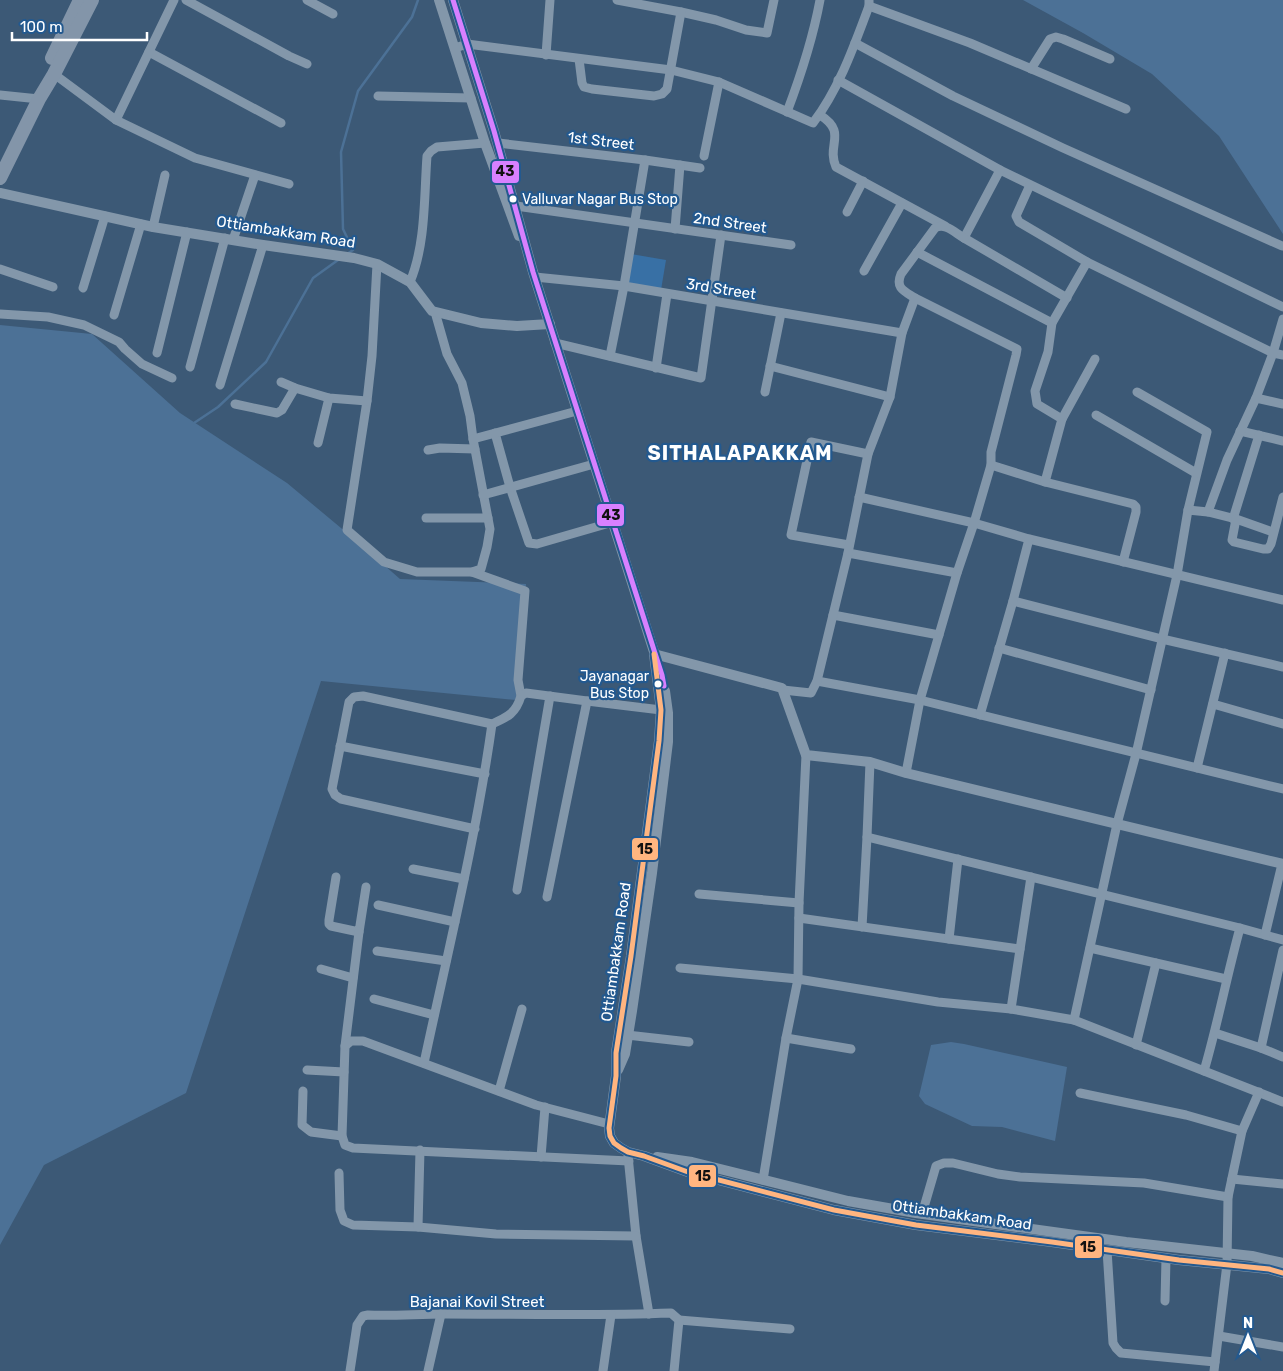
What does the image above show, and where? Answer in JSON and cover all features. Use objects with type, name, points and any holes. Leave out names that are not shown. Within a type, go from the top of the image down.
[{"type":"main road","points":[[0,178],[80,0]]},
{"type":"main road","points":[[0,158],[35,99],[54,74],[92,0]]},
{"type":"street","points":[[116,120],[174,0]]},
{"type":"street","points":[[186,0],[307,64]]},
{"type":"street","points":[[307,0],[332,14]]},
{"type":"street","name":"Ottiambakkam Road","points":[[440,0],[485,143],[513,223],[534,275]]},
{"type":"street","name":"Ottiambakkam Road","points":[[453,0],[498,143],[534,275],[662,675],[665,692],[668,713],[668,742],[640,958],[625,1054],[616,1076]]},
{"type":"street","points":[[546,55],[550,0]]},
{"type":"street","points":[[617,0],[716,20],[746,30],[767,32],[774,0]]},
{"type":"street","points":[[787,112],[802,73],[820,0]]},
{"type":"street","points":[[455,48],[467,44],[580,60],[671,70],[719,82],[813,123],[827,105],[855,43],[869,3],[970,43],[1126,109]]},
{"type":"street","points":[[580,60],[584,87],[592,90],[654,96],[662,94],[667,89],[681,12]]},
{"type":"street","points":[[1031,69],[1050,39],[1056,37],[1110,59]]},
{"type":"street","points":[[855,43],[953,96],[1282,246]]},
{"type":"street","points":[[149,52],[281,123]]},
{"type":"street","points":[[54,74],[116,120],[195,158],[289,184]]},
{"type":"street","points":[[838,80],[1000,170],[1283,308]]},
{"type":"street","points":[[704,156],[719,82]]},
{"type":"street","points":[[0,95],[35,99]]},
{"type":"street","points":[[378,96],[471,98]]},
{"type":"street","points":[[820,115],[833,126],[836,135],[833,160],[836,167],[944,226],[1067,298]]},
{"type":"street","points":[[410,282],[421,241],[427,156],[438,147],[485,143]]},
{"type":"street","name":"1st Street","points":[[498,143],[700,168]]},
{"type":"street","points":[[610,356],[645,160]]},
{"type":"street","points":[[675,229],[680,165]]},
{"type":"street","points":[[964,238],[1000,170]]},
{"type":"street","points":[[153,227],[165,175]]},
{"type":"street","points":[[190,367],[229,239],[256,175]]},
{"type":"street","points":[[847,212],[862,182]]},
{"type":"street","points":[[1030,185],[1016,216],[1019,222],[1087,262],[1273,353],[1283,355]]},
{"type":"street","name":"Ottiambakkam Road","points":[[0,193],[153,227],[354,258],[377,264],[410,282],[432,311],[435,312]]},
{"type":"street","points":[[864,271],[902,203]]},
{"type":"street","name":"2nd Street","points":[[516,206],[791,246]]},
{"type":"street","points":[[83,288],[105,216]]},
{"type":"street","points":[[114,315],[141,224]]},
{"type":"street","points":[[906,773],[920,700],[991,465],[991,452],[1017,350],[914,298],[900,288],[898,281],[901,274],[934,228],[939,225],[944,226]]},
{"type":"street","points":[[156,353],[187,232]]},
{"type":"street","points":[[555,343],[701,378],[721,235]]},
{"type":"street","points":[[220,384],[262,245]]},
{"type":"street","points":[[917,252],[1052,323]]},
{"type":"street","points":[[1062,420],[1038,404],[1035,391],[1048,352],[1052,323],[1087,262]]},
{"type":"street","points":[[377,264],[372,356],[367,401],[347,530],[384,562],[417,572],[472,572],[480,570],[487,547],[490,530],[470,416],[462,383],[447,354],[435,312],[481,322],[517,326],[550,324]]},
{"type":"street","points":[[0,270],[54,287]]},
{"type":"street","name":"3rd Street","points":[[534,275],[624,286],[902,332]]},
{"type":"street","points":[[656,368],[667,294]]},
{"type":"street","points":[[654,654],[782,688],[783,690],[811,693],[817,681],[833,616],[868,454],[890,397],[902,332],[914,298]]},
{"type":"street","points":[[766,392],[781,313]]},
{"type":"street","points":[[0,314],[48,317],[84,325],[119,342],[142,364],[172,378]]},
{"type":"street","points":[[1208,512],[1227,460],[1256,398],[1273,353],[1283,319]]},
{"type":"street","points":[[1044,482],[1062,420],[1095,359]]},
{"type":"street","points":[[770,366],[890,397]]},
{"type":"street","points":[[281,382],[329,398],[367,401]]},
{"type":"street","points":[[235,404],[277,413],[282,410],[295,388]]},
{"type":"street","points":[[1074,1020],[1117,824],[1136,754],[1177,575],[1188,510],[1206,432],[1137,392]]},
{"type":"street","points":[[318,443],[329,398]]},
{"type":"street","points":[[1256,398],[1283,404]]},
{"type":"street","points":[[473,439],[577,411]]},
{"type":"street","points":[[1096,415],[1196,473]]},
{"type":"street","points":[[1240,431],[1283,441]]},
{"type":"street","points":[[495,433],[510,487],[529,543],[537,544],[613,522]]},
{"type":"street","points":[[1259,435],[1234,519],[1232,540],[1268,549],[1283,497]]},
{"type":"street","points":[[868,454],[811,442],[791,536],[957,573]]},
{"type":"street","points":[[428,450],[440,448],[475,449]]},
{"type":"street","points":[[483,494],[594,464]]},
{"type":"street","points":[[991,465],[1044,482],[1133,504],[1136,507],[1136,512],[1123,562]]},
{"type":"street","points":[[859,497],[974,523],[1029,539],[1283,600]]},
{"type":"street","points":[[1188,510],[1208,512],[1273,532]]},
{"type":"street","points":[[426,518],[488,518]]},
{"type":"street","points":[[980,715],[1029,539]]},
{"type":"street","points":[[472,572],[524,591],[518,680],[521,696],[518,707],[505,718],[492,724],[363,696],[354,697],[349,702],[332,789],[335,795],[341,799],[475,829]]},
{"type":"street","points":[[1013,601],[1162,639],[1283,667]]},
{"type":"street","points":[[833,616],[939,634]]},
{"type":"street","points":[[999,648],[1150,690]]},
{"type":"street","points":[[1197,768],[1225,653]]},
{"type":"street","name":"Ottiambakkam Road","points":[[654,654],[660,710],[659,741],[616,1053],[616,1076],[609,1124],[610,1136],[614,1143],[628,1156],[673,1159],[848,1200],[922,1214],[1126,1242],[1252,1256],[1283,1263]]},
{"type":"street","points":[[817,681],[920,700],[1283,789]]},
{"type":"street","points":[[763,1180],[786,1038],[798,979],[799,903],[806,755],[783,690]]},
{"type":"street","points":[[521,696],[526,693],[660,710]]},
{"type":"street","points":[[517,890],[550,696]]},
{"type":"street","points":[[548,897],[587,701]]},
{"type":"street","points":[[1213,704],[1283,724]]},
{"type":"street","points":[[424,1063],[475,829],[492,724]]},
{"type":"street","points":[[340,746],[485,774]]},
{"type":"street","points":[[806,755],[870,762],[906,773],[1282,864],[1265,935]]},
{"type":"street","points":[[862,927],[870,762]]},
{"type":"street","points":[[867,836],[1283,940]]},
{"type":"street","points":[[949,939],[958,859]]},
{"type":"street","points":[[413,869],[464,879]]},
{"type":"street","points":[[336,876],[328,920],[329,924],[359,932]]},
{"type":"street","points":[[1010,1009],[1031,877]]},
{"type":"street","points":[[366,887],[345,1046],[342,1136],[344,1145],[353,1148],[590,1160],[628,1156],[636,1236],[649,1314]]},
{"type":"street","points":[[699,894],[799,903]]},
{"type":"street","points":[[378,905],[454,922]]},
{"type":"street","points":[[799,918],[1020,949]]},
{"type":"street","points":[[1204,1071],[1240,928]]},
{"type":"street","points":[[1090,948],[1226,979]]},
{"type":"street","points":[[1261,1048],[1283,950]]},
{"type":"street","points":[[377,951],[446,961]]},
{"type":"street","points":[[1136,1045],[1156,963]]},
{"type":"street","points":[[680,968],[798,979],[938,1002],[1010,1009],[1074,1020],[1283,1102]]},
{"type":"street","points":[[321,969],[353,978]]},
{"type":"street","points":[[374,999],[434,1015]]},
{"type":"street","points":[[499,1091],[522,1009]]},
{"type":"street","points":[[1215,1033],[1283,1057]]},
{"type":"street","points":[[627,1035],[689,1042]]},
{"type":"street","points":[[786,1038],[851,1049]]},
{"type":"street","points":[[345,1046],[351,1041],[363,1041],[544,1107],[609,1124]]},
{"type":"street","points":[[307,1070],[344,1072]]},
{"type":"street","points":[[303,1092],[302,1125],[312,1132],[342,1136]]},
{"type":"street","points":[[1107,1250],[1114,1343],[1116,1348],[1121,1353],[1215,1366],[1227,1264],[1228,1197],[1242,1131],[1260,1092]]},
{"type":"street","points":[[1080,1093],[1186,1115],[1242,1131]]},
{"type":"street","points":[[541,1157],[544,1107]]},
{"type":"street","points":[[418,1227],[420,1150]]},
{"type":"street","name":"Ottiambakkam Road","points":[[644,1156],[688,1172],[817,1206],[867,1217],[1166,1258],[1269,1269],[1283,1273]]},
{"type":"street","points":[[922,1214],[936,1166],[944,1163],[953,1163],[998,1174],[1020,1177],[1144,1183],[1228,1197]]},
{"type":"street","points":[[339,1173],[340,1210],[344,1221],[353,1225],[418,1227],[496,1234],[636,1236]]},
{"type":"street","points":[[1232,1179],[1283,1184]]},
{"type":"street","points":[[1165,1301],[1166,1258]]},
{"type":"street","name":"Bajanai Kovil Street","points":[[350,1371],[357,1325],[363,1316],[368,1315],[611,1316],[671,1313],[679,1320],[790,1329]]},
{"type":"street","points":[[428,1371],[441,1314]]},
{"type":"street","points":[[603,1371],[611,1316]]},
{"type":"street","points":[[674,1371],[679,1320]]},
{"type":"street","points":[[1219,1336],[1283,1347]]},
{"type":"shaded area","points":[[1023,0],[1283,0],[1283,234],[1219,136],[1152,74]]},
{"type":"shaded area","points":[[631,254],[666,260],[661,290],[624,283]]},
{"type":"shaded area","points":[[0,325],[92,334],[180,413],[287,483],[400,579],[526,584],[516,700],[321,681],[186,1093],[44,1165],[0,1245]]},
{"type":"shaded area","points":[[951,1042],[1067,1067],[1055,1141],[1002,1127],[972,1126],[925,1104],[919,1096],[931,1045]]},
{"type":"waterway","points":[[347,254],[353,250],[343,229],[341,152],[358,91],[412,17],[418,0]]},
{"type":"waterway","points":[[194,423],[218,407],[266,362],[313,278],[338,260]]},
{"type":"transit line","name":"43","points":[[453,0],[494,131],[533,272],[664,686]]},
{"type":"transit line","name":"15","points":[[654,654],[661,710],[659,741],[631,956],[616,1053],[616,1076],[609,1128],[610,1136],[614,1143],[628,1152],[688,1172],[834,1210],[916,1225],[1179,1260],[1269,1269],[1283,1273]]},
{"type":"place","name":"Valluvar Nagar Bus Stop","points":[[513,199]]},
{"type":"place","name":"Jayanagar Bus Stop","points":[[658,684]]},
{"type":"district","name":"SITHALAPAKKAM","points":[[740,453]]}]
